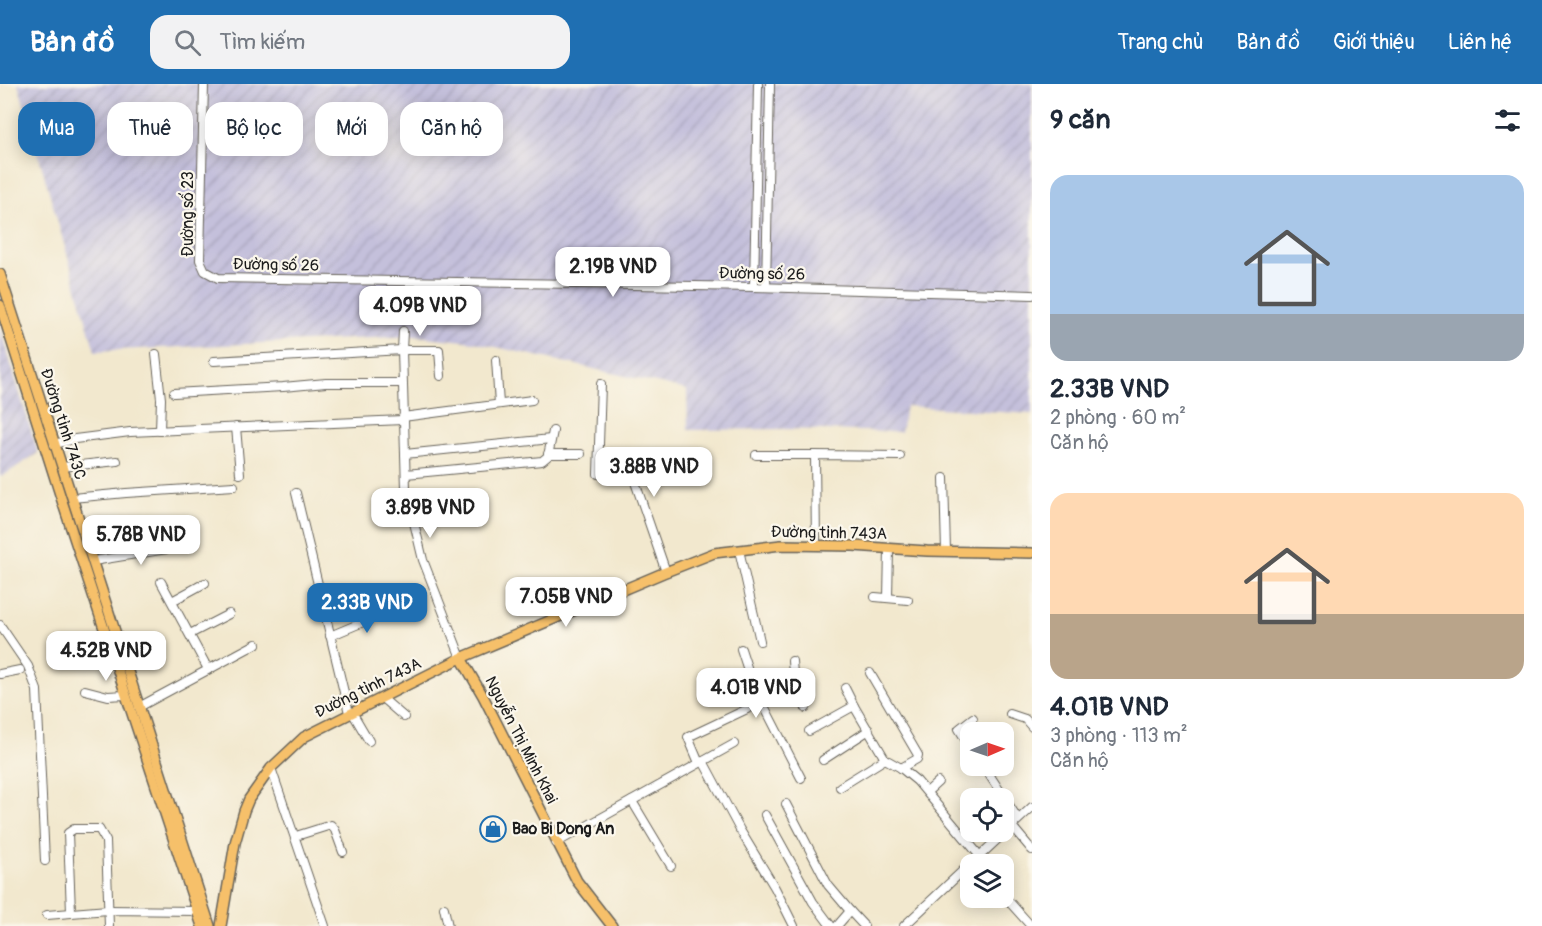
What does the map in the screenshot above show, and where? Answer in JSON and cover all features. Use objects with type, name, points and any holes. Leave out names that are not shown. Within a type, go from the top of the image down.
[{"type":"main road","name":"Đường tỉnh 743C","points":[[0,274],[3,311],[125,696],[202,926]]},
{"type":"main road","name":"Đường tỉnh 743C","points":[[3,311],[62,466],[211,926]]},
{"type":"main road","name":"Đường tỉnh 743A","points":[[221,923],[235,843],[244,811],[271,768],[304,736],[461,658],[714,553],[781,545],[816,545],[946,552],[1032,553]]},
{"type":"main road","name":"Nguyễn Thị Minh Khai","points":[[461,658],[483,696],[577,881],[612,926]]},
{"type":"main road","points":[[211,926],[221,923]]},
{"type":"street","name":"Đường số 23","points":[[204,84],[200,260],[205,271]]},
{"type":"street","points":[[754,287],[758,84]]},
{"type":"street","points":[[766,288],[770,84]]},
{"type":"street","points":[[757,118],[769,117]]},
{"type":"street","name":"Đường số 26","points":[[205,271],[218,278],[754,287],[1032,295]]},
{"type":"street","points":[[403,331],[403,418],[410,507],[423,560],[461,658]]},
{"type":"street","points":[[214,361],[402,350],[439,350],[441,376]]},
{"type":"street","points":[[156,354],[161,399],[160,430]]},
{"type":"street","points":[[496,360],[499,404]]},
{"type":"street","points":[[174,393],[283,387],[326,382],[402,383]]},
{"type":"street","points":[[601,384],[598,474],[628,475],[634,479],[666,572]]},
{"type":"street","points":[[54,444],[130,432],[403,418],[532,400]]},
{"type":"street","points":[[236,427],[240,474]]},
{"type":"street","points":[[405,454],[552,435],[549,454],[542,461],[406,474]]},
{"type":"street","points":[[549,454],[581,454]]},
{"type":"street","points":[[756,455],[900,456]]},
{"type":"street","points":[[815,455],[816,545]]},
{"type":"street","points":[[62,466],[117,461]]},
{"type":"street","points":[[944,478],[946,552]]},
{"type":"street","points":[[72,498],[234,486]]},
{"type":"street","points":[[296,493],[330,636],[351,712],[369,741]]},
{"type":"street","points":[[83,533],[163,522]]},
{"type":"street","points":[[93,561],[185,546]]},
{"type":"street","points":[[888,598],[889,549]]},
{"type":"street","points":[[739,550],[760,641]]},
{"type":"street","points":[[161,582],[208,669]]},
{"type":"street","points":[[172,601],[205,584]]},
{"type":"street","points":[[874,597],[908,600]]},
{"type":"street","points":[[330,636],[394,609]]},
{"type":"street","points":[[190,634],[229,614]]},
{"type":"street","points":[[0,625],[28,666],[38,690],[45,861]]},
{"type":"street","points":[[139,707],[256,644]]},
{"type":"street","points":[[741,649],[760,703],[801,778]]},
{"type":"street","points":[[792,661],[794,687],[806,708]]},
{"type":"street","points":[[0,674],[20,670]]},
{"type":"street","points":[[870,673],[918,755],[917,759],[901,768]]},
{"type":"street","points":[[794,687],[688,738],[775,888],[794,926]]},
{"type":"street","points":[[844,688],[885,759],[917,781],[978,854]]},
{"type":"street","points":[[85,690],[108,696],[125,696]]},
{"type":"street","points":[[382,698],[404,717]]},
{"type":"street","points":[[809,731],[854,706]]},
{"type":"street","points":[[1010,714],[1025,719],[1032,727]]},
{"type":"street","points":[[968,722],[973,718]]},
{"type":"street","points":[[823,760],[869,730]]},
{"type":"street","points":[[556,843],[734,744]]},
{"type":"street","points":[[840,787],[885,759]]},
{"type":"street","points":[[271,768],[325,926]]},
{"type":"street","points":[[990,776],[1018,819]]},
{"type":"street","points":[[927,792],[938,782]]},
{"type":"street","points":[[632,801],[671,866]]},
{"type":"street","points":[[786,804],[828,885],[864,926]]},
{"type":"street","points":[[1014,822],[1032,807]]},
{"type":"street","points":[[765,815],[813,902],[831,926]]},
{"type":"street","points":[[296,836],[331,825],[343,852]]},
{"type":"street","points":[[71,912],[68,833],[74,829],[99,829],[106,841],[109,926]]},
{"type":"street","points":[[1014,829],[1032,850]]},
{"type":"street","points":[[980,854],[993,842]]},
{"type":"street","points":[[904,926],[960,875]]},
{"type":"street","points":[[1014,907],[1031,926]]},
{"type":"street","points":[[444,908],[448,926]]},
{"type":"street","points":[[47,915],[108,910],[197,912]]},
{"type":"street","points":[[837,926],[850,911]]},
{"type":"shaded area","points":[[18,84],[1032,84],[1032,414],[906,406],[901,432],[783,429],[688,430],[687,390],[474,342],[415,336],[95,351],[39,156],[95,156],[95,102],[23,102]]},
{"type":"shaded area","points":[[0,328],[38,453],[1,477],[0,475]]},
{"type":"place","name":"Bao Bi Dong An","points":[[493,829]]}]
